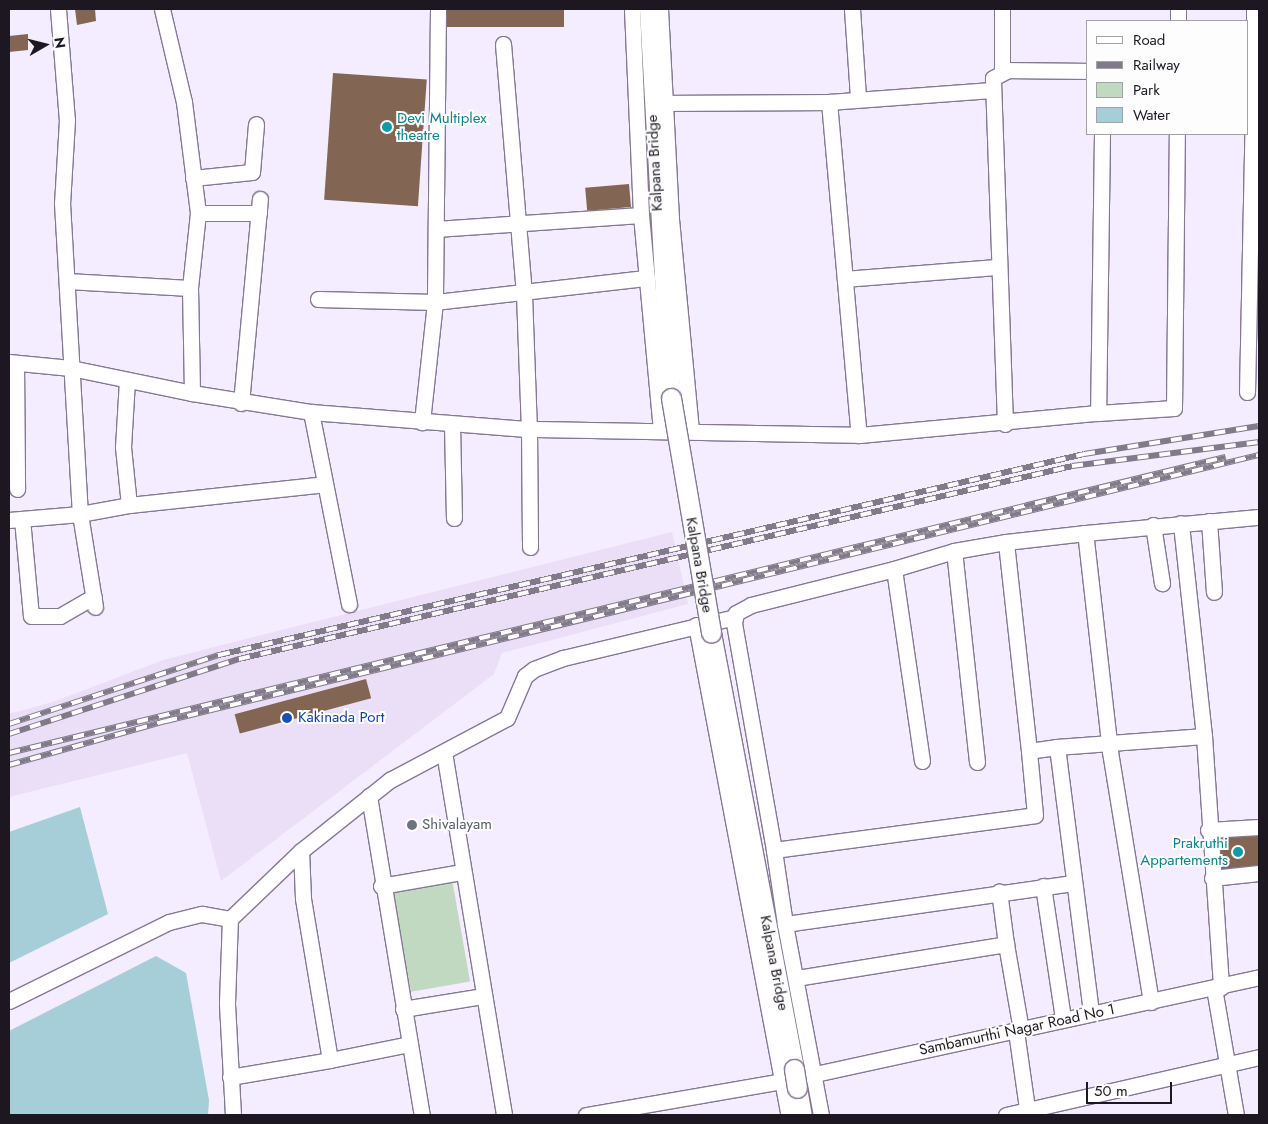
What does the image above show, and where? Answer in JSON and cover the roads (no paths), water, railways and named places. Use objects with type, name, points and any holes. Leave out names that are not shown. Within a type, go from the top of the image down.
[{"type":"main road","name":"Kalpana Bridge","points":[[649,9],[671,398],[703,629],[791,1080],[802,1115]]},
{"type":"street","points":[[58,9],[67,120],[62,203],[68,281],[71,368],[80,514],[94,602],[60,616],[31,616],[15,520],[80,514],[129,505],[324,484]]},
{"type":"street","points":[[162,9],[184,102],[198,213],[190,288],[192,393]]},
{"type":"street","points":[[422,422],[435,302],[438,9]]},
{"type":"street","points":[[632,9],[641,215],[661,430]]},
{"type":"street","points":[[660,9],[664,103],[691,430]]},
{"type":"street","points":[[852,9],[858,97]]},
{"type":"street","points":[[1002,9],[1002,70]]},
{"type":"street","points":[[1247,392],[1254,9]]},
{"type":"street","points":[[503,44],[516,226],[524,294],[529,429],[530,548]]},
{"type":"street","points":[[1005,424],[991,90],[993,78],[1002,70],[1086,71]]},
{"type":"street","points":[[664,103],[829,102],[858,97],[991,90]]},
{"type":"street","points":[[829,102],[859,434]]},
{"type":"street","points":[[193,178],[252,172],[256,124]]},
{"type":"street","points":[[1098,413],[1102,135]]},
{"type":"street","points":[[17,489],[12,362],[71,368],[241,403],[311,412],[529,429],[859,434],[1005,424],[1098,413],[1174,408],[1177,135]]},
{"type":"street","points":[[198,213],[259,206],[241,403]]},
{"type":"street","points":[[436,230],[516,226],[641,215]]},
{"type":"street","points":[[845,278],[999,267]]},
{"type":"street","points":[[318,298],[435,302],[524,294],[647,278]]},
{"type":"street","points":[[68,281],[190,288]]},
{"type":"street","points":[[127,380],[124,447],[129,505]]},
{"type":"street","points":[[311,412],[349,604]]},
{"type":"street","points":[[452,424],[454,518]]},
{"type":"street","points":[[232,1115],[226,1003],[230,919],[301,851],[369,796],[507,718],[524,676],[534,669],[703,629],[735,617],[743,607],[894,569],[954,551],[1006,542],[1085,533],[1259,517]]},
{"type":"street","points":[[1209,521],[1214,592]]},
{"type":"street","points":[[1181,523],[1204,736],[1217,988],[1236,1115]]},
{"type":"street","points":[[1153,526],[1162,583]]},
{"type":"street","points":[[1085,533],[1109,743],[1150,1002]]},
{"type":"street","points":[[774,850],[1035,815],[1006,542]]},
{"type":"street","points":[[954,551],[977,762]]},
{"type":"street","points":[[894,569],[922,761]]},
{"type":"street","points":[[735,617],[786,924],[821,1115]]},
{"type":"street","points":[[1029,751],[1057,747],[1204,736]]},
{"type":"street","points":[[1057,747],[1091,1012]]},
{"type":"street","points":[[444,752],[461,872],[504,1115]]},
{"type":"street","points":[[369,796],[381,886],[422,1115]]},
{"type":"street","points":[[1208,830],[1259,827]]},
{"type":"street","points":[[301,851],[303,898],[330,1060]]},
{"type":"street","points":[[381,886],[461,872]]},
{"type":"street","points":[[1212,878],[1259,873]]},
{"type":"street","points":[[786,924],[999,891],[1074,883]]},
{"type":"street","points":[[1042,886],[1063,1019]]},
{"type":"street","points":[[999,891],[1027,1113]]},
{"type":"street","points":[[9,1001],[169,922],[202,914],[230,919]]},
{"type":"street","points":[[797,978],[1006,944]]},
{"type":"street","name":"Sambamurthi Nagar Road No 1","points":[[586,1115],[791,1080],[1091,1012],[1150,1002],[1259,977]]},
{"type":"street","points":[[403,1009],[482,996]]},
{"type":"street","points":[[230,1078],[409,1044]]},
{"type":"street","points":[[1006,1115],[1027,1113],[1259,1057]]},
{"type":"street","points":[[789,1115],[791,1080]]},
{"type":"water","points":[[80,807],[108,914],[9,963],[9,832]]},
{"type":"water","points":[[156,956],[186,973],[209,1100],[208,1115],[9,1115],[9,1031]]},
{"type":"railway","points":[[9,724],[219,655],[1084,454],[1259,426]]},
{"type":"railway","points":[[9,734],[239,659],[1072,466],[1259,442]]},
{"type":"railway","points":[[9,765],[166,721],[1259,455]]},
{"type":"railway","points":[[9,753],[1225,457]]},
{"type":"place","name":"Devi Multiplex theatre","points":[[387,127]]},
{"type":"place","name":"Kakinada Port","points":[[287,718]]},
{"type":"place","name":"Shivalayam","points":[[412,825]]},
{"type":"place","name":"Prakruthi Appartements","points":[[1238,852]]}]
